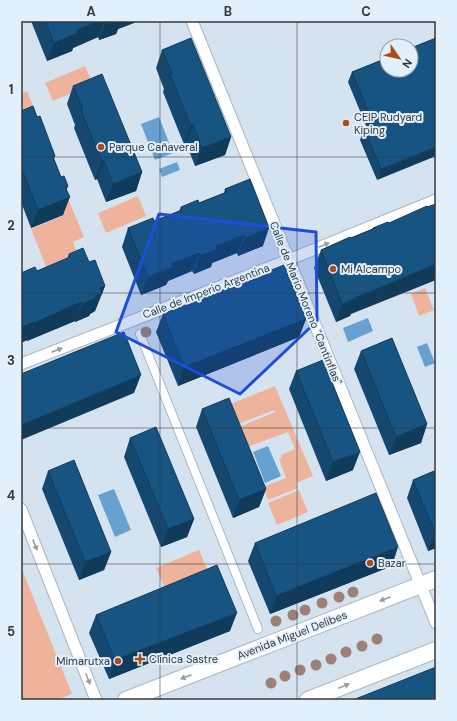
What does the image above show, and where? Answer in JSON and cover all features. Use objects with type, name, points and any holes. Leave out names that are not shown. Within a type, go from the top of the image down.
[{"type":"main road","name":"Avenida Miguel Delibes","points":[[126,700],[436,579]]},
{"type":"main road","points":[[308,700],[436,650]]},
{"type":"street","name":"Calle de Mario Moreno \"Cantinflas\"","points":[[192,21],[436,623]]},
{"type":"street","name":"Calle de Imperio Argentina","points":[[21,364],[288,260],[436,200]]},
{"type":"street","points":[[140,334],[258,629]]},
{"type":"street","points":[[21,509],[96,700]]},
{"type":"highlighted area","points":[[159,214],[316,232],[317,321],[240,394],[116,332]]},
{"type":"shaded area","points":[[85,66],[93,84],[53,101],[45,83]]},
{"type":"shaded area","points":[[27,91],[38,118],[21,125],[21,94]]},
{"type":"shaded area","points":[[45,143],[84,237],[73,242],[82,266],[51,279],[31,229],[62,216],[33,147]]},
{"type":"shaded area","points":[[138,196],[146,216],[106,233],[98,213]]},
{"type":"shaded area","points":[[425,288],[434,310],[419,316],[411,294]]},
{"type":"shaded area","points":[[275,386],[313,476],[296,483],[298,488],[268,500],[263,487],[286,478],[279,459],[282,458],[281,455],[295,449],[288,432],[247,447],[239,427],[275,412],[274,410],[236,425],[228,405]]},
{"type":"shaded area","points":[[299,490],[308,512],[277,525],[268,503]]},
{"type":"shaded area","points":[[199,550],[208,571],[165,589],[156,568]]},
{"type":"shaded area","points":[[21,567],[72,694],[57,700],[21,700]]},
{"type":"water","points":[[159,117],[173,153],[155,160],[141,124]]},
{"type":"water","points":[[177,162],[180,170],[162,177],[159,169]]},
{"type":"water","points":[[368,318],[373,331],[348,342],[343,328]]},
{"type":"water","points":[[427,343],[435,363],[425,367],[417,347]]},
{"type":"water","points":[[268,446],[281,476],[265,483],[253,452]]},
{"type":"water","points":[[114,489],[131,530],[115,537],[98,495]]},
{"type":"building","points":[[45,21],[100,21],[77,30],[78,33],[54,43]]},
{"type":"building","points":[[191,38],[231,137],[202,148],[193,125],[191,126],[186,114],[170,74],[172,73],[162,50]]},
{"type":"building","points":[[436,38],[436,147],[381,169],[364,129],[374,125],[352,72],[379,61],[379,78],[419,78],[419,45]]},
{"type":"building","points":[[102,74],[142,172],[113,184],[104,161],[102,161],[97,150],[81,110],[83,109],[73,86]]},
{"type":"building","points":[[33,106],[37,117],[40,116],[55,156],[53,157],[61,177],[64,176],[68,186],[65,187],[70,197],[38,210],[21,167],[21,111]]},
{"type":"building","points":[[250,179],[269,228],[245,238],[244,235],[216,246],[217,249],[200,256],[199,253],[171,264],[173,267],[148,277],[128,228],[153,218],[154,221],[182,210],[181,207],[198,200],[199,203],[227,192],[225,189]]},
{"type":"building","points":[[436,204],[436,264],[342,304],[321,250],[427,206]]},
{"type":"building","points":[[83,248],[89,262],[95,260],[105,286],[100,288],[102,293],[95,296],[96,298],[82,304],[81,302],[34,323],[21,327],[21,277],[23,276],[21,273],[35,267],[37,271],[70,257],[69,254]]},
{"type":"building","points":[[284,265],[306,319],[184,367],[163,314]]},
{"type":"building","points":[[124,332],[141,375],[21,425],[21,374]]},
{"type":"building","points":[[392,338],[427,424],[396,437],[361,351]]},
{"type":"building","points":[[323,360],[360,452],[333,462],[296,371]]},
{"type":"building","points":[[229,398],[266,489],[239,500],[202,409]]},
{"type":"building","points":[[156,427],[194,519],[168,529],[130,438]]},
{"type":"building","points":[[74,460],[111,552],[85,562],[48,471]]},
{"type":"building","points":[[434,471],[436,477],[435,533],[413,480]]},
{"type":"building","points":[[376,493],[398,547],[276,596],[255,543]]},
{"type":"building","points":[[217,565],[237,613],[115,660],[96,615]]},
{"type":"building","points":[[436,667],[436,700],[353,700]]},
{"type":"place","name":"CEIP Rudyard Kiping","points":[[346,123]]},
{"type":"place","name":"Parque Cañaveral","points":[[101,147]]},
{"type":"place","name":"Mi Alcampo","points":[[333,269]]},
{"type":"place","name":"Bazar","points":[[370,563]]},
{"type":"place","name":"Clínica Sastre","points":[[140,659]]},
{"type":"place","name":"Mimarutxa","points":[[118,661]]}]
